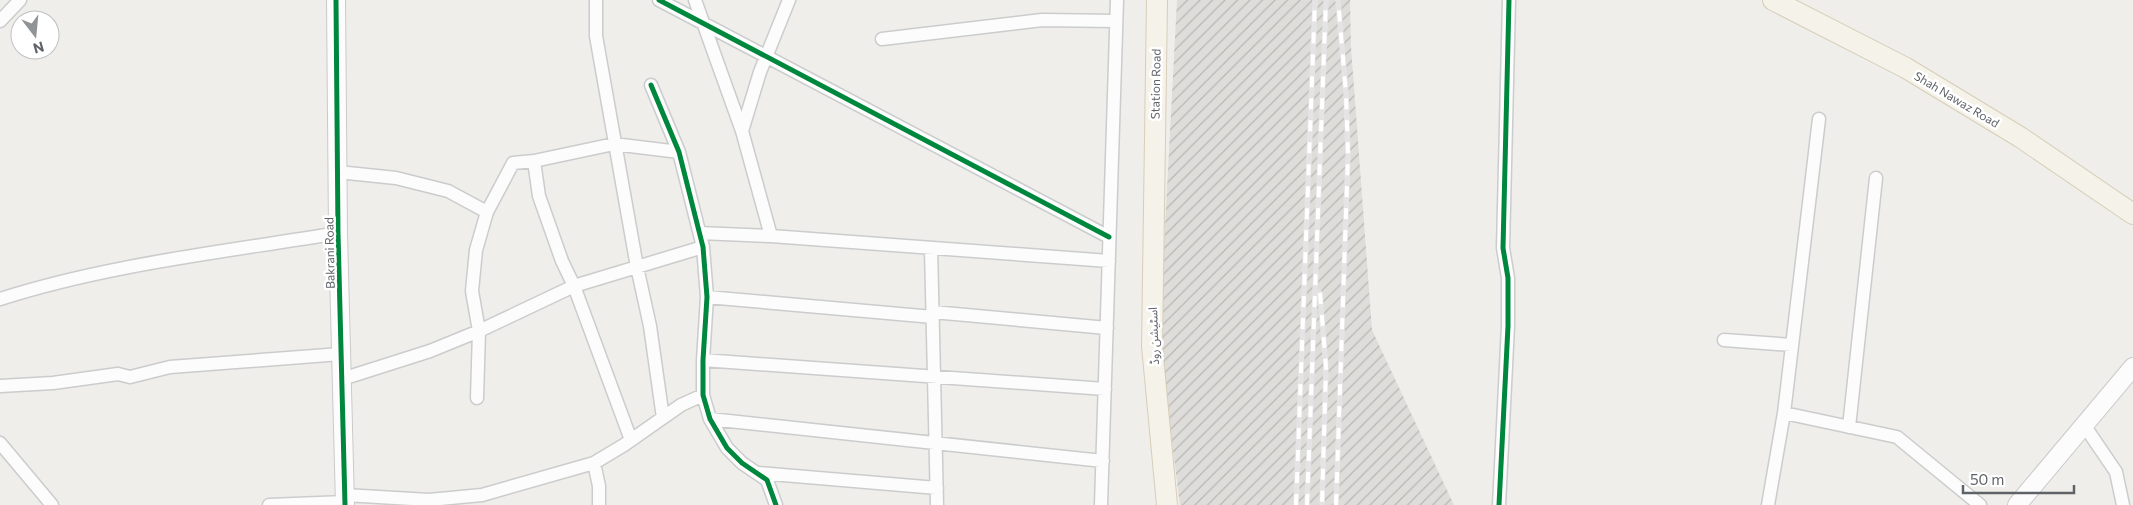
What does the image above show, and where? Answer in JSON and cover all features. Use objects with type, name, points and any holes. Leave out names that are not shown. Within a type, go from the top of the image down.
[{"type":"main road","name":"Station Road","points":[[1154,167],[1156,0]]},
{"type":"main road","name":"Shah Nawaz Road","points":[[1773,0],[1906,68],[2020,137],[2133,214]]},
{"type":"main road","name":"اسٹیشن روڈ","points":[[1154,167],[1152,346],[1168,505]]},
{"type":"street","points":[[0,21],[20,0]]},
{"type":"street","name":"Bakrani Road","points":[[336,0],[338,233],[345,501]]},
{"type":"street","points":[[596,0],[596,36],[614,144],[650,326],[663,418]]},
{"type":"street","points":[[659,0],[1110,237]]},
{"type":"street","points":[[695,0],[742,131],[771,236]]},
{"type":"street","points":[[742,131],[766,56],[789,0]]},
{"type":"street","points":[[1090,505],[1101,505],[1117,0]]},
{"type":"street","points":[[1500,505],[1508,326],[1508,278],[1503,248],[1509,0]]},
{"type":"street","points":[[882,38],[1042,20],[1116,21]]},
{"type":"street","points":[[651,85],[679,152],[703,247],[707,297],[703,395],[710,419],[727,448],[742,463],[768,480],[776,505]]},
{"type":"street","points":[[1768,505],[1784,413],[1819,119]]},
{"type":"street","points":[[477,398],[479,331],[472,291],[476,250],[487,212],[513,163],[534,161],[614,144],[679,152]]},
{"type":"street","points":[[534,161],[539,196],[631,440]]},
{"type":"street","points":[[338,172],[396,178],[448,191],[487,212]]},
{"type":"street","points":[[1849,427],[1876,178]]},
{"type":"street","points":[[0,299],[40,286],[111,270],[338,233]]},
{"type":"street","points":[[700,233],[771,236],[1109,262]]},
{"type":"street","points":[[342,379],[430,351],[479,331],[574,286],[703,247]]},
{"type":"street","points":[[931,248],[938,505]]},
{"type":"street","points":[[707,297],[1107,328]]},
{"type":"street","points":[[1724,340],[1792,345]]},
{"type":"street","points":[[0,386],[53,383],[118,374],[130,377],[170,368],[341,354]]},
{"type":"street","points":[[703,360],[1105,389]]},
{"type":"street","points":[[2016,505],[2133,367]]},
{"type":"street","points":[[269,505],[345,501],[429,500],[482,496],[594,463],[681,405],[703,395]]},
{"type":"street","points":[[1784,413],[1898,437],[1980,505]]},
{"type":"street","points":[[710,419],[1103,462]]},
{"type":"street","points":[[2084,425],[2116,472],[2123,505]]},
{"type":"street","points":[[0,443],[52,505]]},
{"type":"street","points":[[594,463],[599,486],[599,505]]},
{"type":"street","points":[[759,473],[937,488]]},
{"type":"shaded area","points":[[1177,0],[1350,0],[1351,47],[1372,330],[1454,505],[1180,505],[1159,340]]},
{"type":"railway","points":[[1296,505],[1315,0]]},
{"type":"railway","points":[[1307,505],[1326,0]]},
{"type":"railway","points":[[1336,505],[1348,155],[1346,93],[1338,0]]},
{"type":"railway","points":[[1320,293],[1326,367],[1322,505]]},
{"type":"cycle path","points":[[336,0],[338,233],[345,505]]},
{"type":"cycle path","points":[[659,0],[1109,237]]},
{"type":"cycle path","points":[[1499,505],[1508,326],[1508,278],[1503,248],[1509,0]]},
{"type":"cycle path","points":[[651,85],[679,152],[703,247],[707,297],[703,395],[710,419],[727,448],[742,463],[767,480],[776,505]]}]
